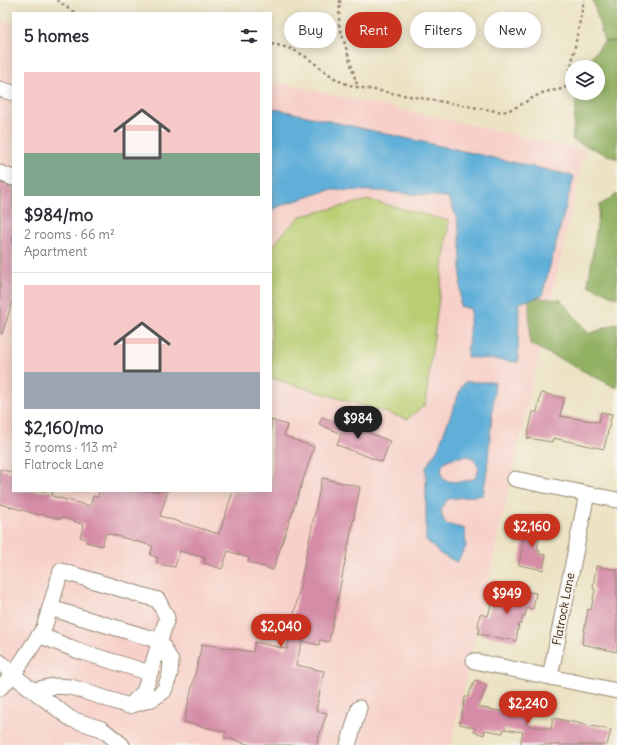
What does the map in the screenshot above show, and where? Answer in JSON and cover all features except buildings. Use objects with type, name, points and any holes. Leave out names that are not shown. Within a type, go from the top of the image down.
[{"type":"street","points":[[0,89],[12,92]]},
{"type":"street","points":[[0,173],[12,178]]},
{"type":"street","points":[[515,479],[617,500]]},
{"type":"street","name":"Flatrock Lane","points":[[550,676],[587,494]]},
{"type":"street","points":[[0,688],[13,675],[44,628],[61,571],[158,600],[167,618],[144,692],[129,706]]},
{"type":"street","points":[[33,690],[53,686],[70,687],[129,706],[152,699],[164,691],[170,674],[171,661],[160,641],[50,608]]},
{"type":"street","points":[[39,635],[79,651],[150,673]]},
{"type":"street","points":[[474,661],[617,691]]},
{"type":"street","points":[[0,662],[13,675],[72,719],[102,729],[122,745]]},
{"type":"street","points":[[348,745],[360,708]]},
{"type":"path","points":[[57,0],[74,12]]},
{"type":"path","points":[[340,0],[339,24],[358,88]]},
{"type":"path","points":[[272,44],[286,46],[300,52],[337,79],[358,88],[502,112],[510,110],[542,93],[565,88],[569,78],[584,0]]},
{"type":"shaded area","points":[[0,21],[12,24],[12,492],[272,492],[272,81],[585,150],[451,745],[0,745]]},
{"type":"green space","points":[[593,0],[617,0],[617,42],[604,41]]},
{"type":"green space","points":[[604,42],[617,43],[617,159],[572,140],[576,100],[605,100],[605,60],[589,60]]},
{"type":"green space","points":[[617,194],[617,298],[588,285],[600,205]]},
{"type":"green space","points":[[369,200],[449,221],[425,405],[407,419],[272,378],[272,247],[286,230],[301,216]]},
{"type":"green space","points":[[529,297],[561,300],[589,334],[617,323],[617,388],[530,344]]},
{"type":"water","points":[[272,108],[574,176],[542,296],[519,303],[518,362],[467,357],[471,309],[460,306],[461,249],[457,220],[447,197],[380,191],[330,190],[272,210]]},
{"type":"water","points":[[465,382],[495,382],[487,470],[483,495],[448,499],[443,505],[441,511],[446,524],[465,529],[466,547],[457,562],[440,554],[426,540],[426,467],[438,448],[461,388]],"holes":[[[468,456],[474,459],[479,469],[475,478],[459,482],[451,482],[443,479],[441,472],[442,467],[447,460],[456,457]]]}]
